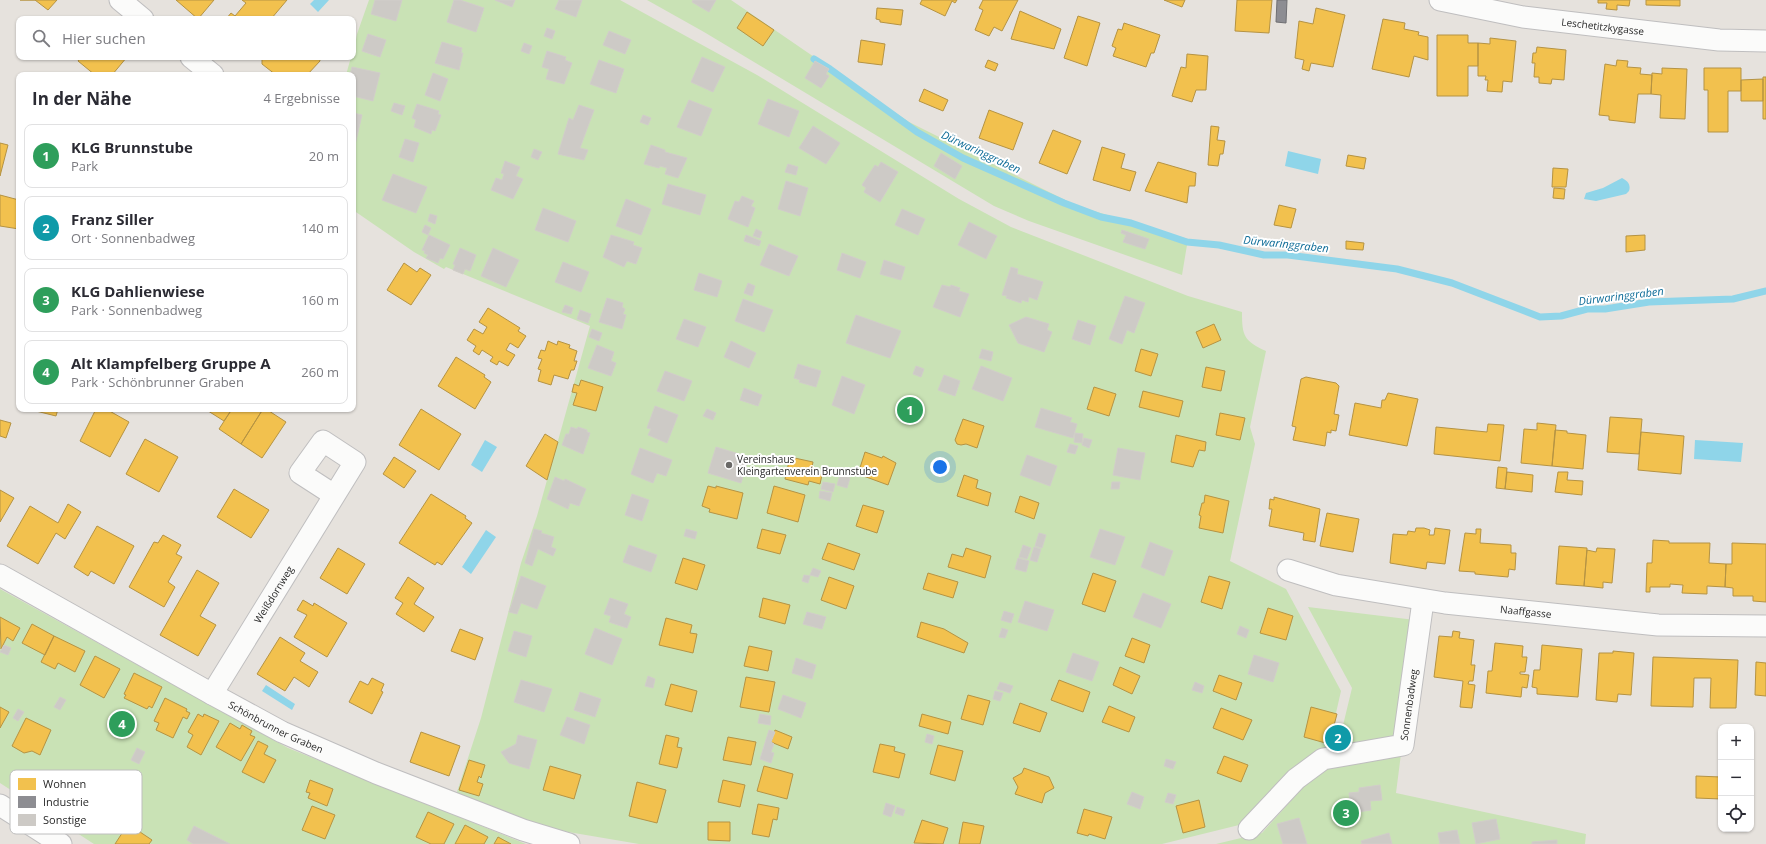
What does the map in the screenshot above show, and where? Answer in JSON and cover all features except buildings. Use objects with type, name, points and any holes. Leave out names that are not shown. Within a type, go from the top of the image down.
[{"type":"street","points":[[120,0],[139,16]]},
{"type":"street","name":"Leschetitzkygasse","points":[[1440,0],[1531,18],[1719,40],[1766,41]]},
{"type":"street","points":[[195,60],[209,72]]},
{"type":"street","name":"Weißdornweg","points":[[212,694],[334,495]]},
{"type":"street","name":"Naaffgasse","points":[[1288,570],[1336,585],[1423,601],[1658,625],[1766,626]]},
{"type":"street","name":"Schönbrunner Graben","points":[[0,575],[282,732],[376,773],[522,830],[569,844]]},
{"type":"street","name":"Sonnenbadweg","points":[[1249,829],[1296,779],[1323,759],[1403,745],[1423,601]]},
{"type":"street","points":[[0,805],[10,811]]},
{"type":"street","points":[[45,834],[61,844]]},
{"type":"green space","points":[[369,0],[620,0],[757,75],[959,199],[1011,227],[1188,296],[1242,312],[1243,327],[1246,337],[1253,344],[1266,351],[1250,427],[1255,444],[1230,561],[1286,589],[1341,691],[1328,748],[1239,825],[1162,844],[639,844],[521,824],[455,798],[481,718],[521,563],[537,516],[590,326],[446,267],[444,269],[414,252],[356,212],[356,72],[347,72],[350,60],[356,60],[357,34]]},
{"type":"green space","points":[[647,0],[731,0],[909,122],[1077,206],[1188,239],[1182,275],[1029,221],[994,206],[704,32]]},
{"type":"green space","points":[[0,589],[288,748],[526,844],[94,844],[79,834],[142,834],[142,770],[10,770],[10,789],[0,783]]},
{"type":"green space","points":[[1308,607],[1415,620],[1398,735],[1338,746],[1352,688]]},
{"type":"green space","points":[[1401,754],[1396,793],[1586,834],[1585,844],[1216,844],[1262,833],[1324,764]]},
{"type":"water","points":[[314,0],[329,0],[318,12],[310,4]]},
{"type":"water","points":[[1288,151],[1321,159],[1318,174],[1285,166]]},
{"type":"water","points":[[1622,178],[1627,182],[1630,189],[1626,194],[1596,201],[1584,199],[1586,193],[1603,188]]},
{"type":"water","points":[[485,440],[497,447],[482,472],[471,465]]},
{"type":"water","points":[[1695,440],[1743,443],[1741,462],[1694,459]]},
{"type":"water","points":[[486,530],[496,537],[471,574],[462,567]]},
{"type":"water","points":[[266,685],[295,704],[292,710],[262,691]]},
{"type":"waterway","name":"Dürwaringgraben","points":[[814,59],[917,132],[963,158],[1064,203],[1101,217],[1131,223],[1187,242],[1219,245],[1264,255],[1288,255],[1397,269],[1452,283],[1540,317],[1561,316],[1587,309],[1605,309],[1649,302],[1733,299],[1766,291]]},
{"type":"place","name":"KLG Brunnstube","points":[[910,410]]},
{"type":"place","name":"Vereinshaus Kleingartenverein Brunnstube","points":[[729,465]]},
{"type":"place","name":"Alt Klampfelberg Gruppe A","points":[[122,724]]},
{"type":"place","name":"Franz Siller","points":[[1338,738]]},
{"type":"place","name":"KLG Dahlienwiese","points":[[1346,813]]}]
